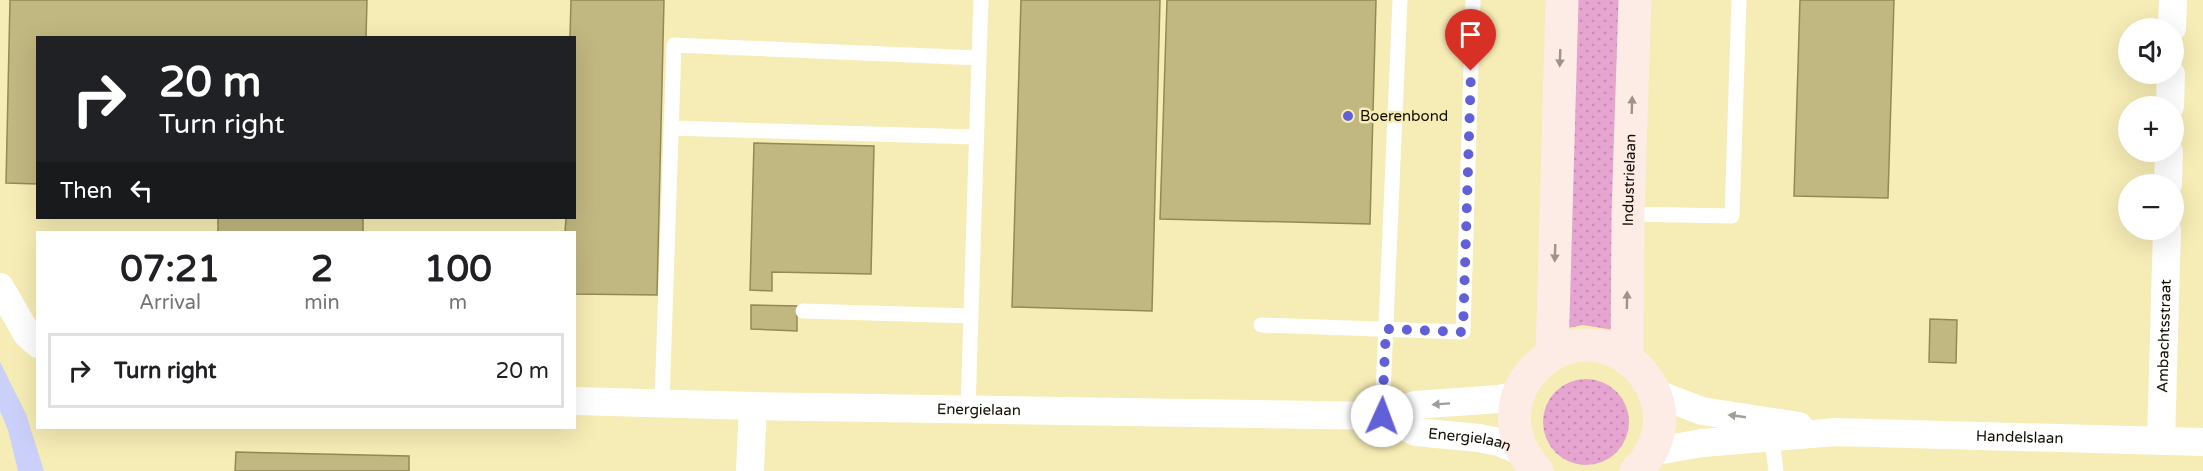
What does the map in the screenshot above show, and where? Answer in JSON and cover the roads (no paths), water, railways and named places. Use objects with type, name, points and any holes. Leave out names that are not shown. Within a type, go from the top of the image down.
[{"type":"main road","points":[[1552,355],[1562,0]]},
{"type":"main road","name":"Industrielaan","points":[[1628,358],[1628,214],[1635,0]]},
{"type":"main road","points":[[1529,461],[1516,435],[1514,418],[1518,395],[1529,374],[1552,355],[1580,346],[1602,347],[1628,358],[1644,374],[1655,393],[1659,410],[1659,425],[1644,462]]},
{"type":"street","points":[[2172,18],[2173,0]]},
{"type":"street","name":"Ambachtsstraat","points":[[2161,441],[2167,240]]},
{"type":"street","points":[[0,286],[27,334],[36,342]]},
{"type":"street","name":"Handelslaan","points":[[1655,393],[1702,411],[1836,432],[2203,442]]},
{"type":"street","name":"Energielaan","points":[[576,400],[753,406],[1382,416],[1415,405],[1499,399],[1518,395]]},
{"type":"street","points":[[750,471],[753,406]]},
{"type":"street","name":"Energielaan","points":[[1382,416],[1416,432],[1499,442],[1529,461]]},
{"type":"street","name":"Handelslaan","points":[[1644,462],[1702,443],[1836,432]]},
{"type":"lane","points":[[968,410],[981,0]]},
{"type":"lane","points":[[1382,416],[1400,0]]},
{"type":"lane","points":[[1261,325],[1463,332],[1473,0]]},
{"type":"lane","points":[[1628,214],[1732,216],[1739,0]]},
{"type":"lane","points":[[662,403],[674,45],[979,58]]},
{"type":"lane","points":[[671,128],[976,137]]},
{"type":"lane","points":[[803,311],[971,316]]},
{"type":"lane","points":[[1772,439],[1776,471]]},
{"type":"water","points":[[0,362],[26,414],[44,471],[18,471],[8,430],[0,411]]},
{"type":"place","name":"Boerenbond","points":[[1348,116]]}]
